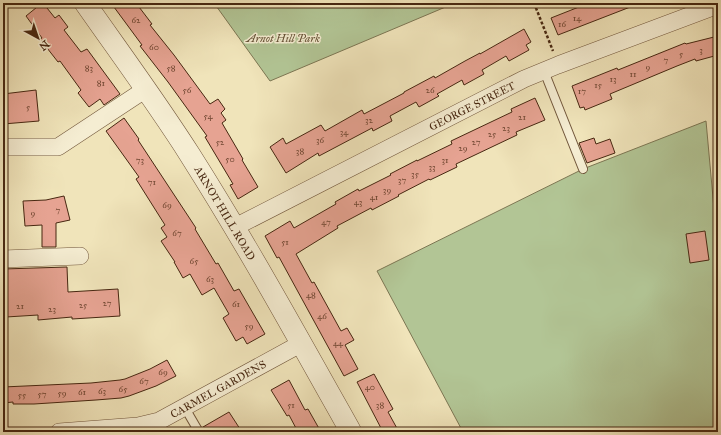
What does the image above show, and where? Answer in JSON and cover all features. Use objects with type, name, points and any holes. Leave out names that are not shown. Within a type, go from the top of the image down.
[{"type":"street","name":"ARNOT HILL ROAD","points":[[85,3],[146,89],[235,228],[302,343],[351,432]]},
{"type":"street","name":"GEORGE STREET","points":[[235,228],[524,79],[718,5]]},
{"type":"street","points":[[3,146],[58,148],[146,89]]},
{"type":"street","points":[[3,259],[80,256]]},
{"type":"street","name":"CARMEL GARDENS","points":[[59,432],[138,426],[159,421],[302,343]]},
{"type":"lane","points":[[551,68],[583,169]]},
{"type":"lane","points":[[185,408],[199,432]]},
{"type":"path","points":[[534,3],[551,68]]},
{"type":"green space","name":"Arnot Hill Park","points":[[214,3],[455,3],[270,81]]},
{"type":"green space","points":[[706,121],[718,253],[718,432],[463,432],[377,271],[583,169]]},
{"type":"building","points":[[42,3],[55,18],[59,15],[68,27],[64,30],[81,52],[87,49],[120,94],[104,105],[100,99],[89,107],[78,93],[81,90],[60,61],[58,62],[40,39],[42,38],[26,16]]},
{"type":"building","points":[[111,3],[136,3],[152,24],[150,25],[210,104],[218,99],[225,109],[221,113],[226,120],[222,123],[258,187],[238,199],[230,185],[233,184],[205,137],[207,136],[140,46],[142,45]]},
{"type":"building","points":[[589,3],[638,4],[558,35],[551,18]]},
{"type":"building","points":[[524,29],[531,42],[526,45],[529,50],[509,61],[506,56],[482,70],[484,74],[464,85],[462,80],[437,94],[439,96],[419,107],[416,102],[390,116],[392,121],[373,131],[372,128],[319,156],[318,153],[286,173],[270,147],[283,138],[286,144],[321,125],[325,131],[362,110],[364,114],[434,76],[435,78]]},
{"type":"building","points":[[718,36],[718,55],[696,61],[695,59],[610,94],[612,99],[585,110],[584,107],[580,108],[572,86],[617,68],[618,70],[685,43]]},
{"type":"building","points":[[36,90],[39,121],[3,124],[3,94]]},
{"type":"building","points":[[535,98],[545,120],[516,132],[517,135],[456,164],[457,167],[430,180],[429,179],[372,210],[371,208],[337,226],[338,228],[296,254],[312,283],[314,282],[341,331],[347,328],[354,340],[345,345],[358,369],[344,376],[279,257],[277,258],[265,236],[290,221],[294,228],[336,204],[335,202],[358,189],[359,191],[417,160],[452,144],[451,141],[512,112],[511,109]]},
{"type":"building","points":[[124,118],[196,228],[195,229],[216,264],[218,263],[234,291],[239,289],[265,334],[247,344],[243,337],[236,341],[223,318],[229,314],[214,288],[202,295],[190,274],[183,278],[175,262],[161,241],[167,237],[161,228],[165,225],[136,179],[139,177],[106,131]]},
{"type":"building","points":[[594,138],[596,144],[610,139],[615,153],[587,163],[579,143]]},
{"type":"building","points":[[64,196],[70,220],[56,223],[56,247],[42,247],[42,225],[25,226],[23,201],[46,200]]},
{"type":"building","points":[[705,231],[709,260],[690,263],[686,234]]},
{"type":"building","points":[[67,267],[68,292],[118,289],[120,316],[72,319],[72,317],[38,320],[38,315],[6,317],[5,308],[3,308],[3,269]]},
{"type":"building","points":[[167,360],[176,376],[156,386],[129,396],[121,398],[34,404],[13,404],[13,402],[3,403],[3,387],[91,383],[120,380],[150,369]]},
{"type":"building","points":[[374,374],[393,409],[388,412],[399,432],[383,432],[357,382]]},
{"type":"building","points":[[289,380],[305,410],[308,409],[321,432],[298,432],[289,415],[287,416],[271,390]]},
{"type":"building","points":[[229,412],[242,432],[204,432],[203,427]]}]
